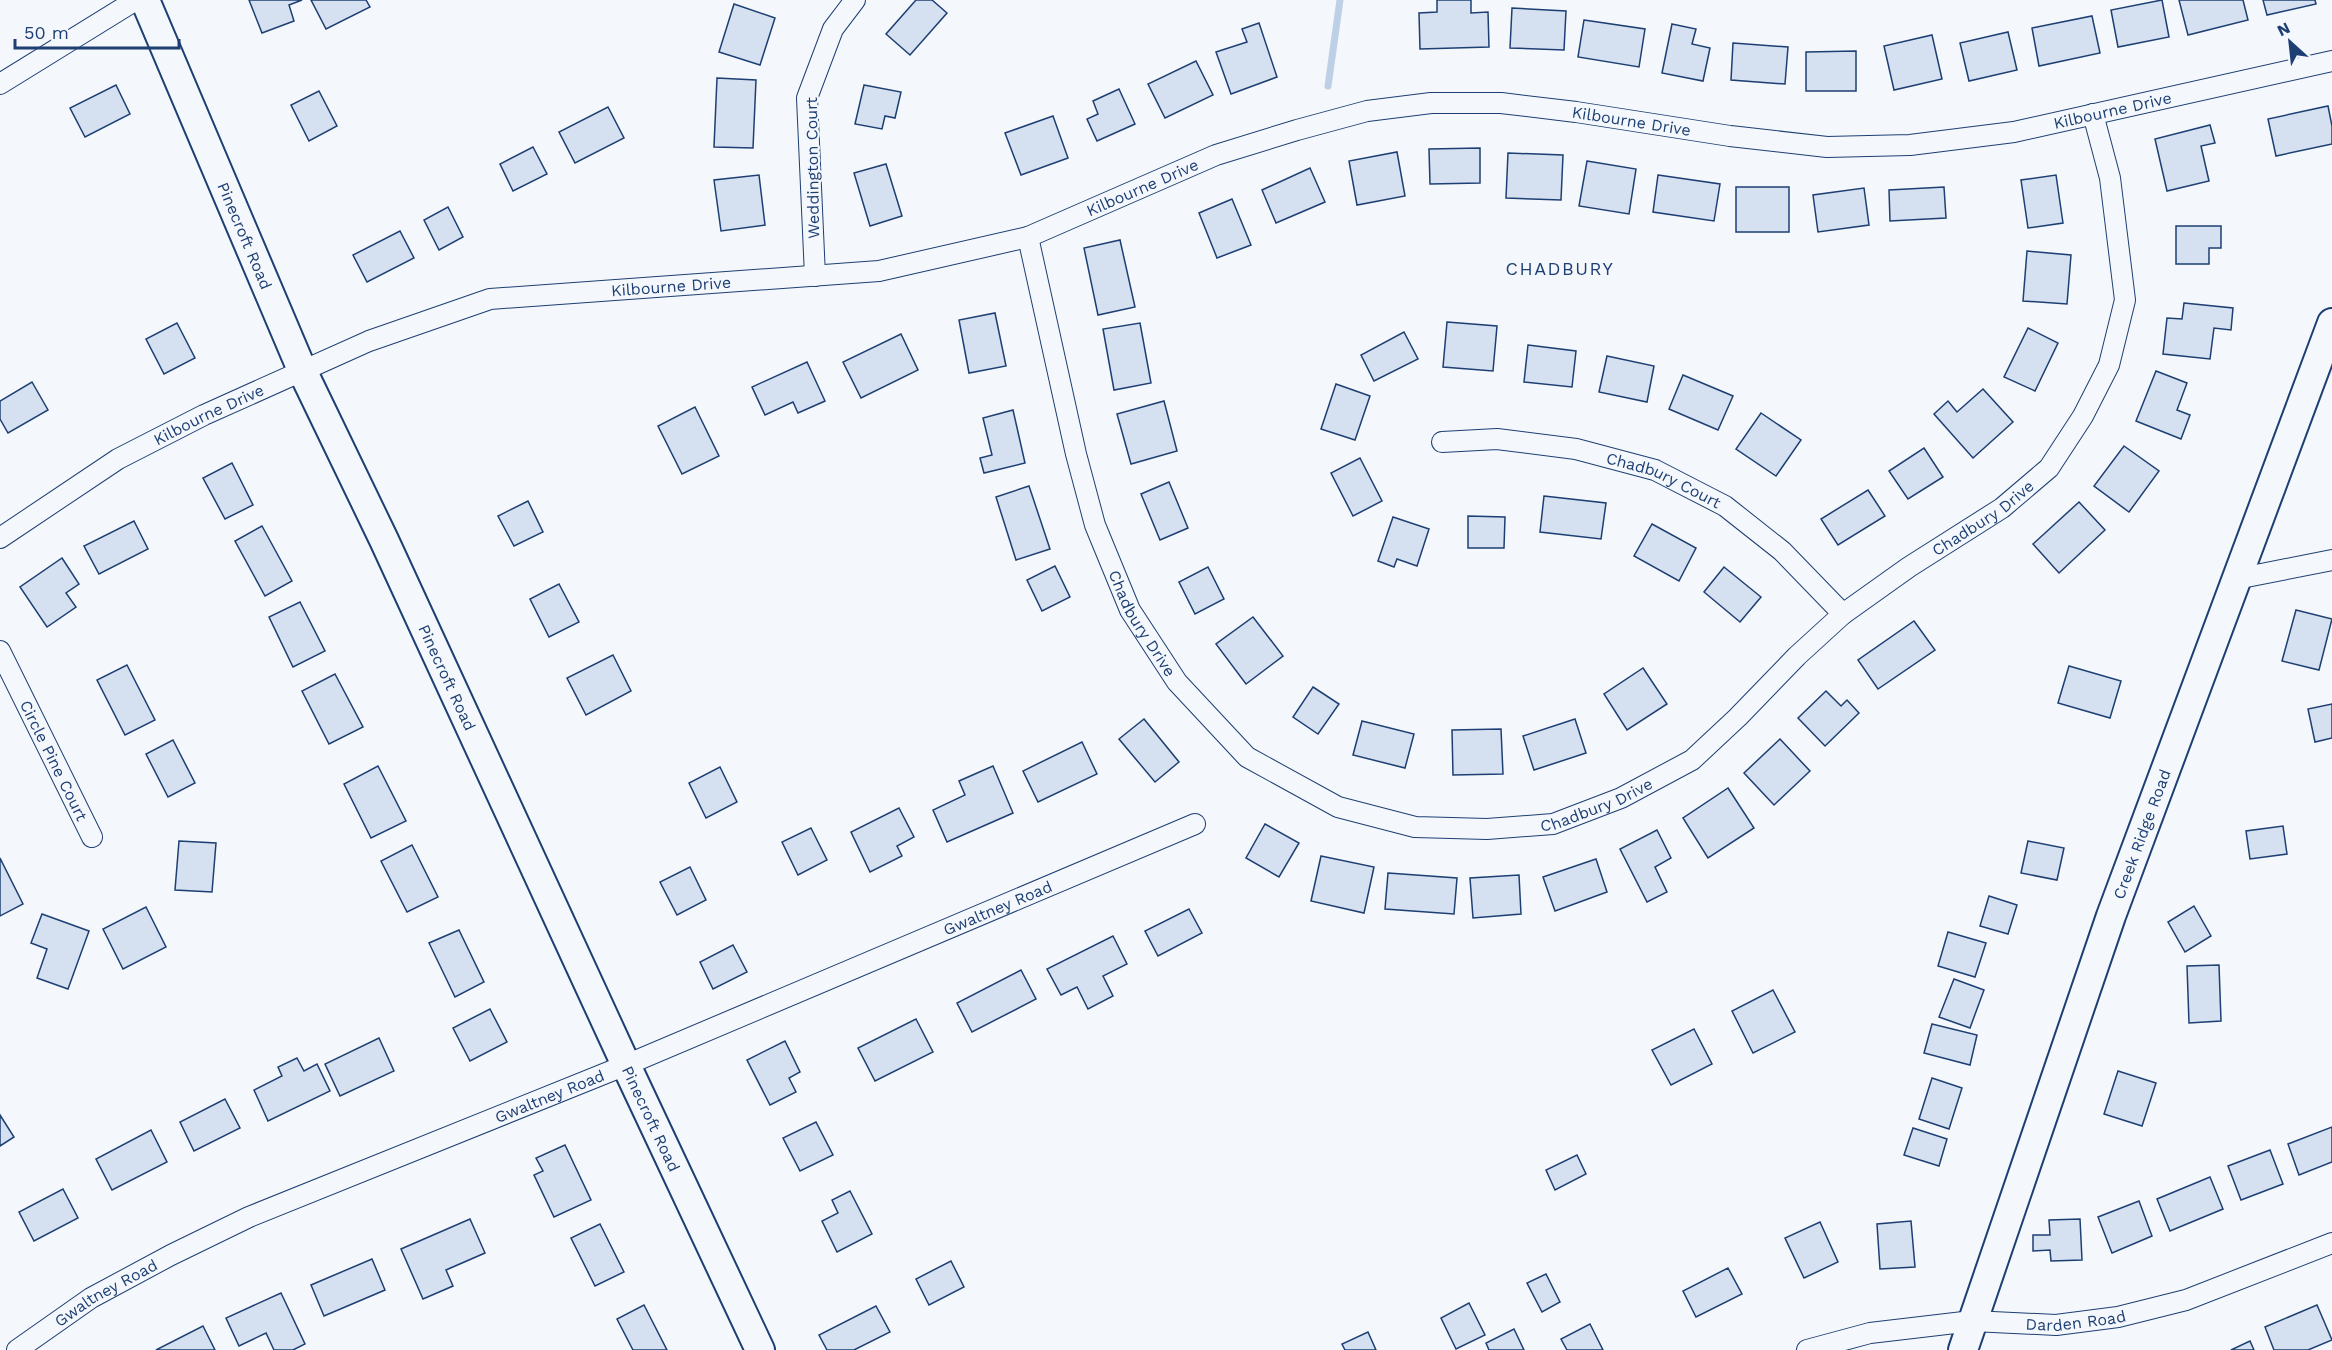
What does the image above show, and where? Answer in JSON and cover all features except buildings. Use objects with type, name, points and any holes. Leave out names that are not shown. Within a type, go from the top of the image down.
[{"type":"street","points":[[0,84],[136,0]]},
{"type":"street","name":"Pinecroft Road","points":[[145,0],[302,370],[389,550],[760,1350]]},
{"type":"street","name":"Weddington Court","points":[[815,276],[807,98],[832,29],[855,0]]},
{"type":"street","name":"Kilbourne Drive","points":[[0,538],[118,459],[204,415],[369,341],[490,299],[879,272],[1028,237],[1216,154],[1367,111],[1431,103],[1502,103],[1730,136],[1827,147],[1910,145],[2014,132],[2332,61]]},
{"type":"street","name":"Chadbury Drive","points":[[1028,237],[1076,454],[1095,525],[1130,610],[1177,682],[1247,757],[1338,807],[1415,827],[1487,830],[1553,824],[1621,798],[1692,760],[1842,614],[1909,567],[2002,508],[2049,468],[2083,416],[2109,365],[2125,300],[2110,178],[2093,114]]},
{"type":"street","name":"Creek Ridge Road","points":[[1963,1350],[2111,916],[2332,323]]},
{"type":"street","name":"Chadbury Court","points":[[1442,442],[1497,439],[1576,449],[1654,470],[1725,506],[1782,551],[1842,614]]},
{"type":"street","points":[[2236,579],[2332,560]]},
{"type":"street","name":"Circle Pine Court","points":[[0,651],[92,837]]},
{"type":"street","name":"Gwaltney Road","points":[[17,1350],[91,1298],[249,1216],[626,1065],[1195,824]]},
{"type":"street","name":"Darden Road","points":[[1807,1350],[1870,1333],[1972,1321],[2056,1324],[2118,1317],[2186,1300],[2332,1243]]},
{"type":"waterway","points":[[1328,86],[1340,0]]},
{"type":"district","name":"CHADBURY","points":[[1560,269]]}]
